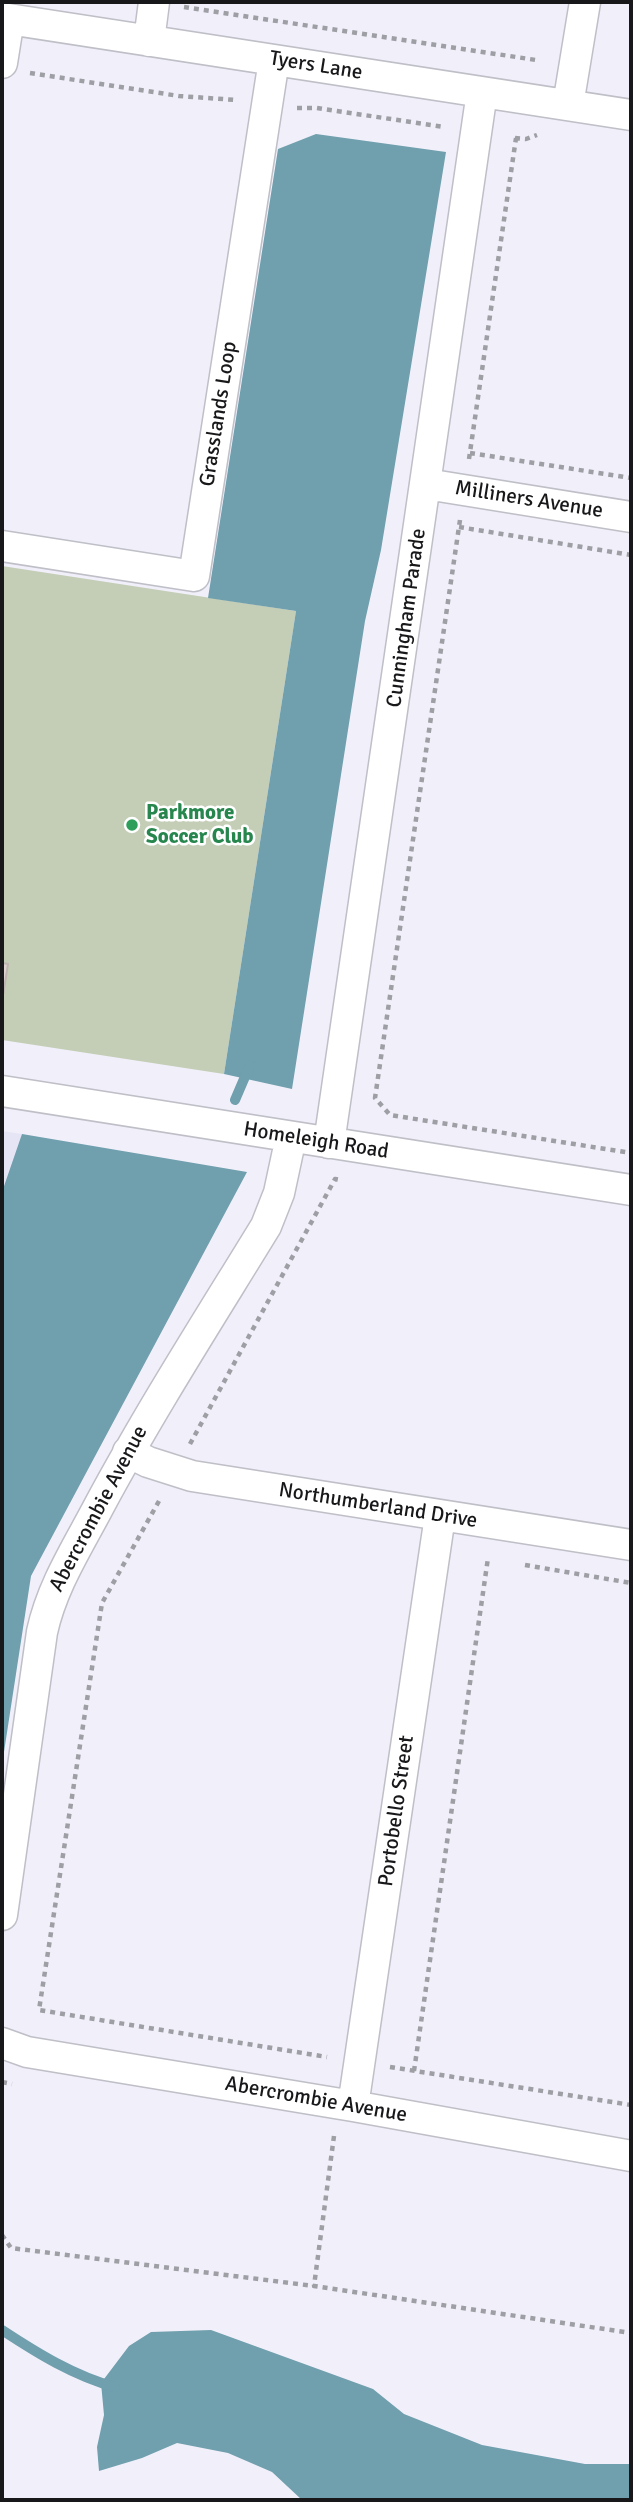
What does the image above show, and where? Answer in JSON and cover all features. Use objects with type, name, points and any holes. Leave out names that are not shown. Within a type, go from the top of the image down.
[{"type":"street","points":[[149,41],[154,2]]},
{"type":"street","points":[[568,105],[585,2]]},
{"type":"street","points":[[5,18],[15,68]]},
{"type":"street","name":"Tyers Lane","points":[[5,18],[631,115]]},
{"type":"street","name":"Grasslands Loop","points":[[2,546],[194,576],[274,60]]},
{"type":"street","name":"Cunningham Parade","points":[[329,1143],[482,92]]},
{"type":"street","name":"Milliners Avenue","points":[[426,484],[631,517]]},
{"type":"street","name":"Homeleigh Road","points":[[2,1091],[631,1190]]},
{"type":"street","name":"Abercrombie Avenue","points":[[2,1915],[47,1607],[128,1452],[265,1226],[279,1193],[291,1137]]},
{"type":"street","name":"Northumberland Drive","points":[[128,1452],[175,1472],[631,1545]]},
{"type":"street","name":"Portobello Street","points":[[346,2105],[359,2063],[440,1516]]},
{"type":"street","name":"Abercrombie Avenue","points":[[2,2043],[27,2052],[631,2156]]},
{"type":"path","points":[[154,2],[536,60]]},
{"type":"path","points":[[15,68],[178,96],[229,98],[267,105],[317,108],[516,138],[526,139],[536,135],[550,137]]},
{"type":"path","points":[[516,138],[375,1098],[390,1115],[631,1153]]},
{"type":"path","points":[[470,453],[631,478]]},
{"type":"path","points":[[459,527],[631,555]]},
{"type":"path","points":[[349,1181],[335,1179],[102,1603],[39,2010],[631,2105]]},
{"type":"path","points":[[414,2071],[488,1558]]},
{"type":"path","points":[[314,2286],[346,2105]]},
{"type":"path","points":[[2,2235],[11,2248],[314,2286],[631,2333]]},
{"type":"shaded area","points":[[2,1131],[22,1134],[2,1262]]},
{"type":"green space","name":"Parkmore Soccer Club","points":[[2,566],[296,611],[224,1074],[2,1040]]},
{"type":"water","points":[[316,134],[446,152],[381,550],[365,621],[292,1089],[224,1074],[296,611],[208,598],[278,149]]},
{"type":"water","points":[[22,1134],[247,1172],[31,1576],[2,1765],[2,1192]]},
{"type":"water","points":[[211,2330],[373,2389],[404,2414],[482,2445],[585,2464],[631,2464],[631,2500],[302,2500],[272,2472],[228,2453],[177,2443],[142,2458],[99,2471],[97,2447],[104,2415],[101,2383],[129,2346],[151,2332]]},
{"type":"building","points":[[2,963],[8,964],[2,1002]]},
{"type":"waterway","points":[[235,1100],[250,1065]]},
{"type":"waterway","points":[[2,2330],[70,2370],[115,2387]]},
{"type":"place","name":"Parkmore Soccer Club","points":[[132,825]]}]
